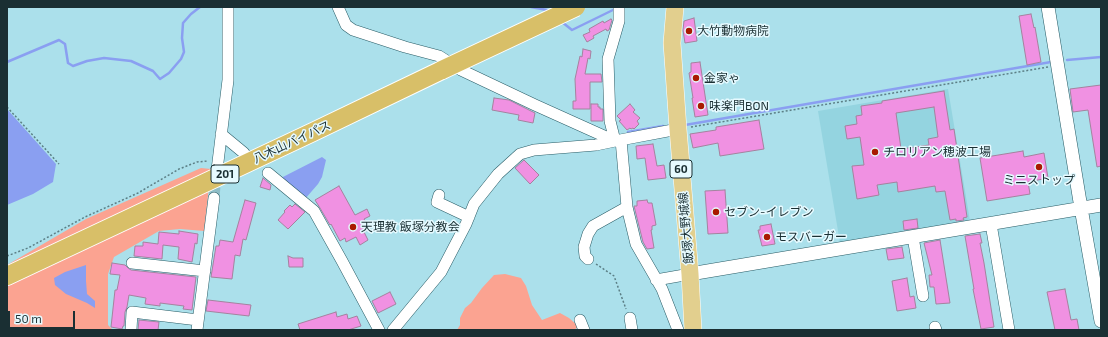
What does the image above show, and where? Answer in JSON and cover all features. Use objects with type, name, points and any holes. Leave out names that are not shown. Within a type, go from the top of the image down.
[{"type":"highway","name":"八木山バイパス","points":[[7,276],[576,7]]},
{"type":"main road","name":"飯塚大野城線","points":[[676,7],[672,43],[693,330]]},
{"type":"street","points":[[217,166],[228,80],[228,7]]},
{"type":"street","points":[[338,7],[346,25],[353,30],[405,47],[439,56],[461,70],[535,105],[618,140]]},
{"type":"street","points":[[1048,7],[1101,320]]},
{"type":"street","points":[[619,9],[618,21],[608,59],[610,121],[618,140],[627,207],[636,244],[662,289],[678,330]]},
{"type":"street","points":[[393,330],[441,272],[474,204],[498,174],[520,154],[534,150],[596,145],[678,129]]},
{"type":"street","points":[[221,134],[244,153]]},
{"type":"street","points":[[268,173],[314,211],[379,330]]},
{"type":"street","points":[[439,195],[437,202],[469,217]]},
{"type":"street","points":[[131,330],[132,312],[198,325],[214,198]]},
{"type":"street","points":[[656,280],[1101,205]]},
{"type":"street","points":[[588,259],[585,256],[584,247],[588,234],[593,226],[627,207]]},
{"type":"street","points":[[991,224],[1009,330]]},
{"type":"street","points":[[913,237],[923,296]]},
{"type":"street","points":[[132,263],[205,272]]},
{"type":"street","points":[[630,318],[632,330]]},
{"type":"path","points":[[678,129],[1058,66]]},
{"type":"path","points":[[7,107],[59,164]]},
{"type":"path","points":[[7,256],[28,248],[85,217],[138,193],[179,169],[197,162],[208,161],[217,166]]},
{"type":"path","points":[[588,259],[614,276],[630,318]]},
{"type":"shaded area","points":[[948,89],[970,221],[840,243],[818,111]]},
{"type":"shaded area","points":[[201,168],[211,169],[204,231],[180,229],[159,231],[114,257],[108,274],[108,325],[113,330],[7,330],[7,265],[86,219]]},
{"type":"shaded area","points":[[505,274],[521,278],[526,286],[532,305],[542,320],[560,313],[577,325],[577,328],[573,330],[457,330],[460,325],[460,318],[465,308],[471,303],[482,288],[494,275]]},
{"type":"water","points":[[7,109],[56,164],[53,182],[33,194],[7,205]]},
{"type":"water","points":[[322,157],[326,160],[322,177],[305,199],[279,179]]},
{"type":"water","points":[[86,265],[87,294],[95,301],[95,308],[66,294],[55,285],[54,278],[65,272]]},
{"type":"building","points":[[1031,14],[1034,28],[1035,27],[1041,62],[1027,65],[1019,16]]},
{"type":"building","name":"大竹動物病院","points":[[694,18],[697,41],[685,43],[683,30],[684,21]]},
{"type":"building","points":[[611,19],[609,30],[607,31],[606,29],[593,36],[594,38],[587,42],[583,35],[590,32],[589,29],[603,21],[604,23]]},
{"type":"building","points":[[583,49],[591,51],[585,74],[601,74],[602,82],[590,82],[590,109],[573,109],[573,101],[576,101],[575,79]]},
{"type":"building","points":[[700,62],[708,115],[695,117],[689,73],[691,72],[691,63]]},
{"type":"building","points":[[1101,85],[1101,166],[1097,167],[1088,110],[1073,112],[1070,89]]},
{"type":"building","points":[[944,91],[950,130],[954,129],[967,217],[963,218],[964,220],[950,220],[945,191],[936,192],[935,186],[898,192],[897,182],[877,185],[879,195],[857,199],[852,166],[864,165],[860,137],[847,139],[845,126],[857,124],[856,116],[862,115],[861,106],[882,103],[882,101]],"holes":[[[934,107],[938,137],[928,139],[929,145],[901,149],[896,113]]]},
{"type":"building","points":[[494,98],[509,100],[535,113],[533,123],[518,120],[519,115],[492,110]]},
{"type":"building","points":[[591,104],[598,104],[600,109],[603,109],[603,121],[591,121]]},
{"type":"building","points":[[630,104],[635,110],[633,112],[640,118],[637,121],[639,124],[634,129],[630,128],[627,130],[619,121],[621,120],[617,116]]},
{"type":"building","points":[[759,120],[764,149],[720,156],[718,143],[693,148],[690,134],[716,130],[716,127]]},
{"type":"building","points":[[653,144],[657,166],[664,165],[666,178],[648,180],[645,158],[637,159],[636,146]]},
{"type":"building","points":[[1023,151],[1024,157],[1044,153],[1048,178],[1028,182],[1030,194],[987,201],[980,158]]},
{"type":"building","points":[[524,160],[539,175],[530,184],[515,168]]},
{"type":"building","points":[[263,178],[271,185],[270,190],[260,187]]},
{"type":"building","points":[[339,186],[355,215],[367,209],[370,216],[364,219],[370,229],[364,232],[368,240],[360,245],[356,237],[346,242],[345,238],[340,241],[315,200]]},
{"type":"building","name":"セブン-イレブン","points":[[725,190],[728,233],[708,234],[705,191]]},
{"type":"building","points":[[245,200],[256,203],[246,240],[243,239],[240,256],[235,255],[232,279],[211,277],[216,246],[219,246],[220,240],[233,242]]},
{"type":"building","points":[[647,200],[648,203],[652,203],[656,225],[652,226],[651,230],[654,248],[647,249],[643,242],[634,206],[637,206],[637,201]]},
{"type":"building","points":[[295,204],[305,212],[288,229],[278,220],[290,205],[292,207]]},
{"type":"building","points":[[917,219],[918,228],[904,230],[903,221]]},
{"type":"building","name":"モスバーガー","points":[[771,224],[775,244],[762,246],[758,230],[760,230],[760,226]]},
{"type":"building","points":[[179,231],[198,234],[192,262],[178,259],[179,247],[163,245],[162,259],[134,256],[135,246],[143,246],[143,242],[158,244],[159,232],[179,234]]},
{"type":"building","points":[[980,234],[982,243],[980,243],[994,327],[981,329],[965,236]]},
{"type":"building","points":[[940,240],[950,303],[936,304],[934,287],[930,287],[929,275],[932,275],[924,243]]},
{"type":"building","points":[[902,247],[904,258],[888,260],[886,249]]},
{"type":"building","points":[[288,256],[293,258],[303,258],[303,267],[289,267]]},
{"type":"building","points":[[112,263],[125,265],[131,270],[196,277],[192,310],[183,309],[184,306],[160,303],[160,306],[145,304],[146,298],[129,295],[125,312],[124,326],[122,329],[111,327],[115,290],[117,290],[120,275],[110,274]]},
{"type":"building","points":[[907,278],[910,297],[914,296],[916,308],[897,311],[892,281]]},
{"type":"building","points":[[1065,289],[1071,320],[1077,319],[1079,330],[1055,330],[1047,292]]},
{"type":"building","points":[[390,292],[396,304],[378,313],[372,301]]},
{"type":"building","points":[[208,300],[251,305],[249,316],[206,311]]},
{"type":"building","points":[[336,312],[337,317],[347,314],[348,319],[357,316],[361,326],[348,330],[300,330],[298,324]]},
{"type":"building","points":[[139,320],[159,322],[158,330],[138,330]]},
{"type":"waterway","points":[[7,62],[59,40],[65,44],[68,63],[73,66],[87,61],[104,58],[131,61],[153,71],[160,79],[169,73],[181,59],[184,52],[182,38],[183,23],[200,7]]},
{"type":"waterway","points":[[531,7],[550,12]]},
{"type":"waterway","points":[[562,22],[572,30],[615,9]]},
{"type":"waterway","points":[[1067,60],[1101,57]]},
{"type":"waterway","points":[[685,125],[1051,62]]},
{"type":"waterway","points":[[628,132],[663,126]]},
{"type":"tunnel","points":[[214,198],[216,173]]},
{"type":"place","name":"大竹動物病院","points":[[689,31]]},
{"type":"place","name":"金家ゃ","points":[[696,78]]},
{"type":"place","name":"味楽門BON","points":[[701,106]]},
{"type":"place","name":"チロリアン穂波工場","points":[[875,152]]},
{"type":"place","name":"ミニストップ","points":[[1039,167]]},
{"type":"place","name":"セブン-イレブン","points":[[716,212]]},
{"type":"place","name":"天理教 飯塚分教会","points":[[353,227]]},
{"type":"place","name":"モスバーガー","points":[[767,237]]}]
